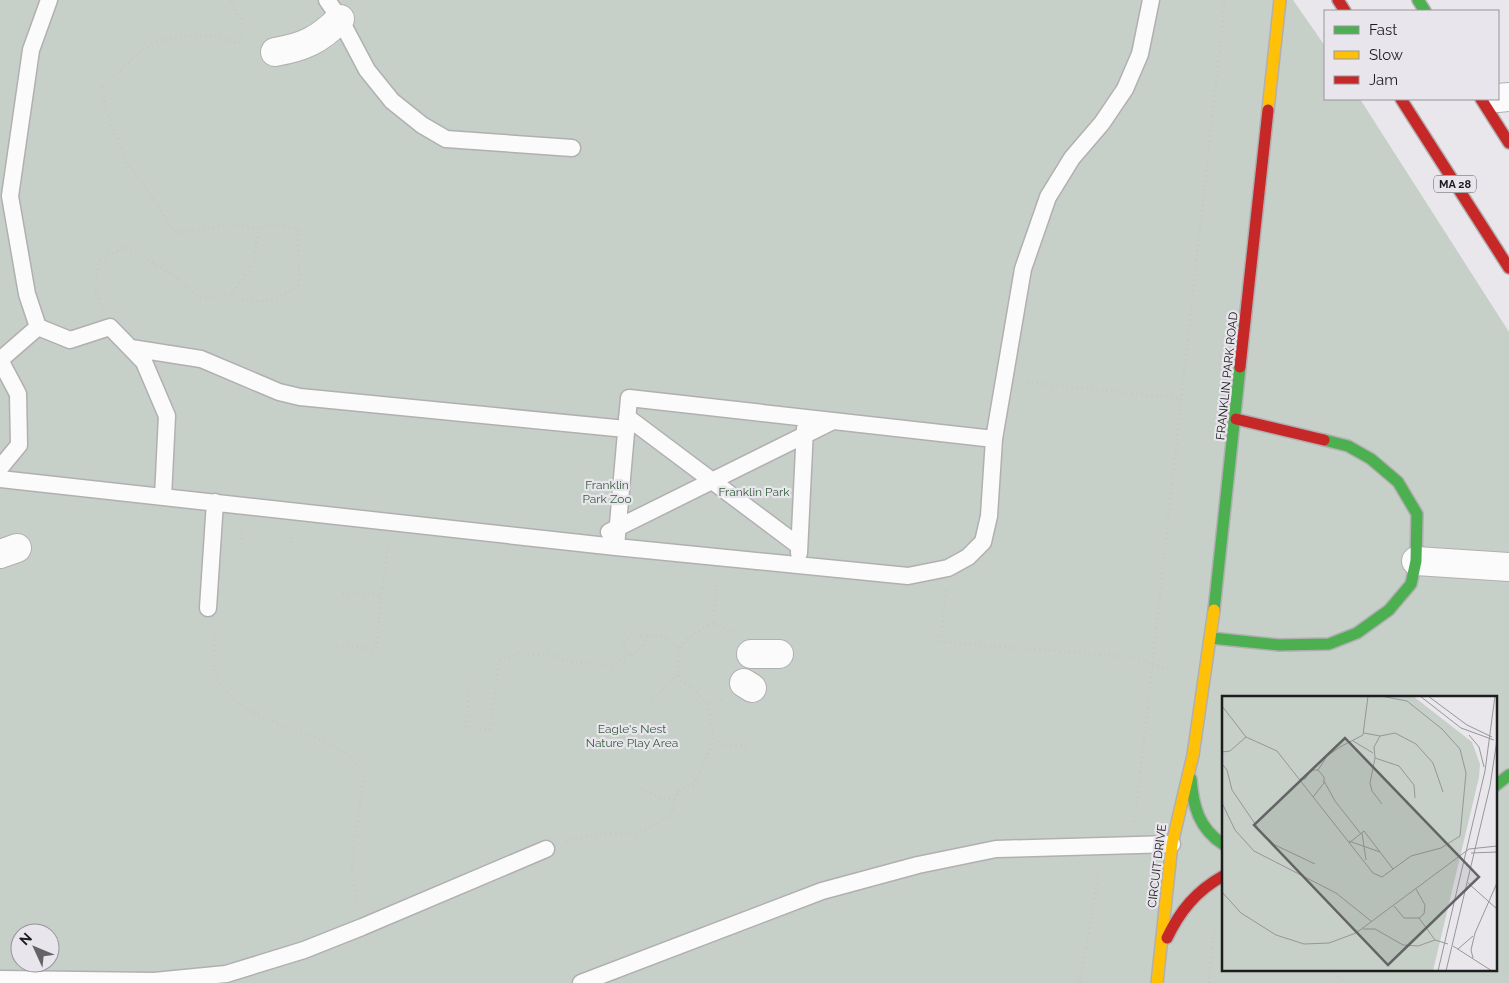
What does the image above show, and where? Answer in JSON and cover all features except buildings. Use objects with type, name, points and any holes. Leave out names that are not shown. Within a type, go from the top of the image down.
[{"type":"main road","name":"FRANKLIN PARK ROAD","points":[[1192,755],[1211,638],[1280,0]]},
{"type":"main road","name":"MA 28","points":[[1402,100],[1509,268]]},
{"type":"main road","points":[[1488,100],[1509,143]]},
{"type":"main road","points":[[1211,638],[1279,645],[1329,644],[1357,633],[1388,610],[1411,584],[1416,561],[1417,514],[1398,482],[1371,459],[1348,446],[1236,419]]},
{"type":"main road","points":[[1192,755],[1191,780],[1196,814],[1210,835],[1222,843]]},
{"type":"main road","name":"CIRCUIT DRIVE","points":[[1157,983],[1172,844],[1192,755]]},
{"type":"main road","points":[[1496,785],[1509,775]]},
{"type":"main road","points":[[1161,954],[1180,911],[1204,888],[1222,877]]},
{"type":"street","points":[[275,52],[301,48],[330,30],[334,10]]},
{"type":"street","points":[[1416,561],[1509,567]]},
{"type":"street","points":[[751,654],[779,654]]},
{"type":"lane","points":[[48,0],[31,50],[10,196],[26,294],[38,326],[70,340],[110,327],[144,362],[167,416],[163,496]]},
{"type":"lane","points":[[0,479],[616,547],[908,576],[948,568],[968,558],[983,542],[989,516],[994,439],[1023,269],[1048,197],[1072,158],[1102,123],[1125,89],[1140,54],[1151,0]]},
{"type":"lane","points":[[334,10],[367,70],[392,101],[422,125],[446,139],[572,148]]},
{"type":"lane","points":[[0,468],[19,445],[18,394],[0,360],[38,326]]},
{"type":"lane","points":[[131,348],[201,359],[279,392],[300,397],[626,423],[712,481],[799,546]]},
{"type":"lane","points":[[616,547],[629,398],[994,439]]},
{"type":"lane","points":[[798,565],[806,418]]},
{"type":"lane","points":[[586,543],[833,421]]},
{"type":"lane","points":[[208,608],[215,502]]},
{"type":"lane","points":[[581,983],[822,891],[918,865],[996,848],[1172,844]]},
{"type":"lane","points":[[0,979],[154,981],[226,974],[304,950],[362,928],[546,849]]},
{"type":"path","points":[[110,327],[95,291],[100,260],[126,247],[170,272],[201,298],[233,294],[241,300],[267,301],[291,291],[299,284],[298,228],[272,223],[259,229],[229,224],[175,233],[142,182],[126,163],[105,105],[103,86],[150,46],[193,34],[227,38],[237,44],[244,36],[245,28],[230,0]]},
{"type":"path","points":[[1132,822],[1136,812],[1224,0]]},
{"type":"path","points":[[233,294],[253,263],[259,229]]},
{"type":"path","points":[[1004,381],[1182,399]]},
{"type":"path","points":[[337,646],[376,649],[391,522]]},
{"type":"path","points":[[713,623],[718,585],[716,557]]},
{"type":"path","points":[[948,568],[941,642],[1131,657],[1171,671]]},
{"type":"path","points":[[343,592],[382,596]]},
{"type":"path","points":[[208,608],[214,628],[214,664],[217,678],[231,696],[249,711],[324,739],[354,760],[363,771],[352,868],[362,928]]},
{"type":"path","points":[[546,849],[567,840],[592,835],[642,832],[668,816],[673,809],[679,790],[694,784],[714,741],[708,704],[694,689],[679,679],[676,665],[680,649],[692,633],[713,623],[731,628],[742,638],[751,654]]},
{"type":"path","points":[[628,656],[623,649],[626,639],[632,634],[648,636],[659,634],[671,640],[680,649]]},
{"type":"path","points":[[469,686],[466,726],[490,729],[499,660],[518,653],[558,656],[572,663],[614,665],[641,650],[648,636]]},
{"type":"path","points":[[651,698],[659,694],[678,674]]},
{"type":"path","points":[[708,704],[726,699],[748,685]]},
{"type":"path","points":[[714,741],[723,745],[747,746]]},
{"type":"path","points":[[637,786],[659,798],[676,798]]},
{"type":"path","points":[[1080,983],[1099,871]]},
{"type":"path","points":[[1209,983],[1214,928]]},
{"type":"path","points":[[1331,970],[1345,983]]},
{"type":"green space","name":"Franklin Park","points":[[0,0],[1293,0],[1324,45],[1324,100],[1361,100],[1509,332],[1509,983],[0,983]]},
{"type":"traffic: fast","points":[[1418,0],[1424,10]]},
{"type":"traffic: fast","points":[[1214,610],[1240,367]]},
{"type":"traffic: fast","points":[[1211,638],[1279,645],[1329,644],[1357,633],[1389,610],[1411,584],[1416,561],[1417,514],[1398,482],[1371,459],[1348,446],[1324,440]]},
{"type":"traffic: fast","points":[[1496,785],[1509,775]]},
{"type":"traffic: fast","points":[[1191,779],[1193,798],[1199,816],[1208,831],[1222,843]]},
{"type":"traffic: slow","points":[[1268,110],[1280,0]]},
{"type":"traffic: slow","points":[[1157,983],[1172,844],[1193,755],[1214,610]]},
{"type":"traffic: jam","points":[[1338,0],[1344,10]]},
{"type":"traffic: jam","points":[[1402,100],[1509,268]]},
{"type":"traffic: jam","points":[[1482,100],[1509,143]]},
{"type":"traffic: jam","points":[[1240,367],[1268,110]]},
{"type":"traffic: jam","points":[[1236,419],[1324,440]]},
{"type":"traffic: jam","points":[[1167,938],[1177,919],[1190,902],[1205,888],[1222,877]]},
{"type":"park label","name":"Franklin Park Zoo","points":[[607,492]]},
{"type":"park label","name":"Eagle's Nest Nature Play Area","points":[[632,736]]}]
